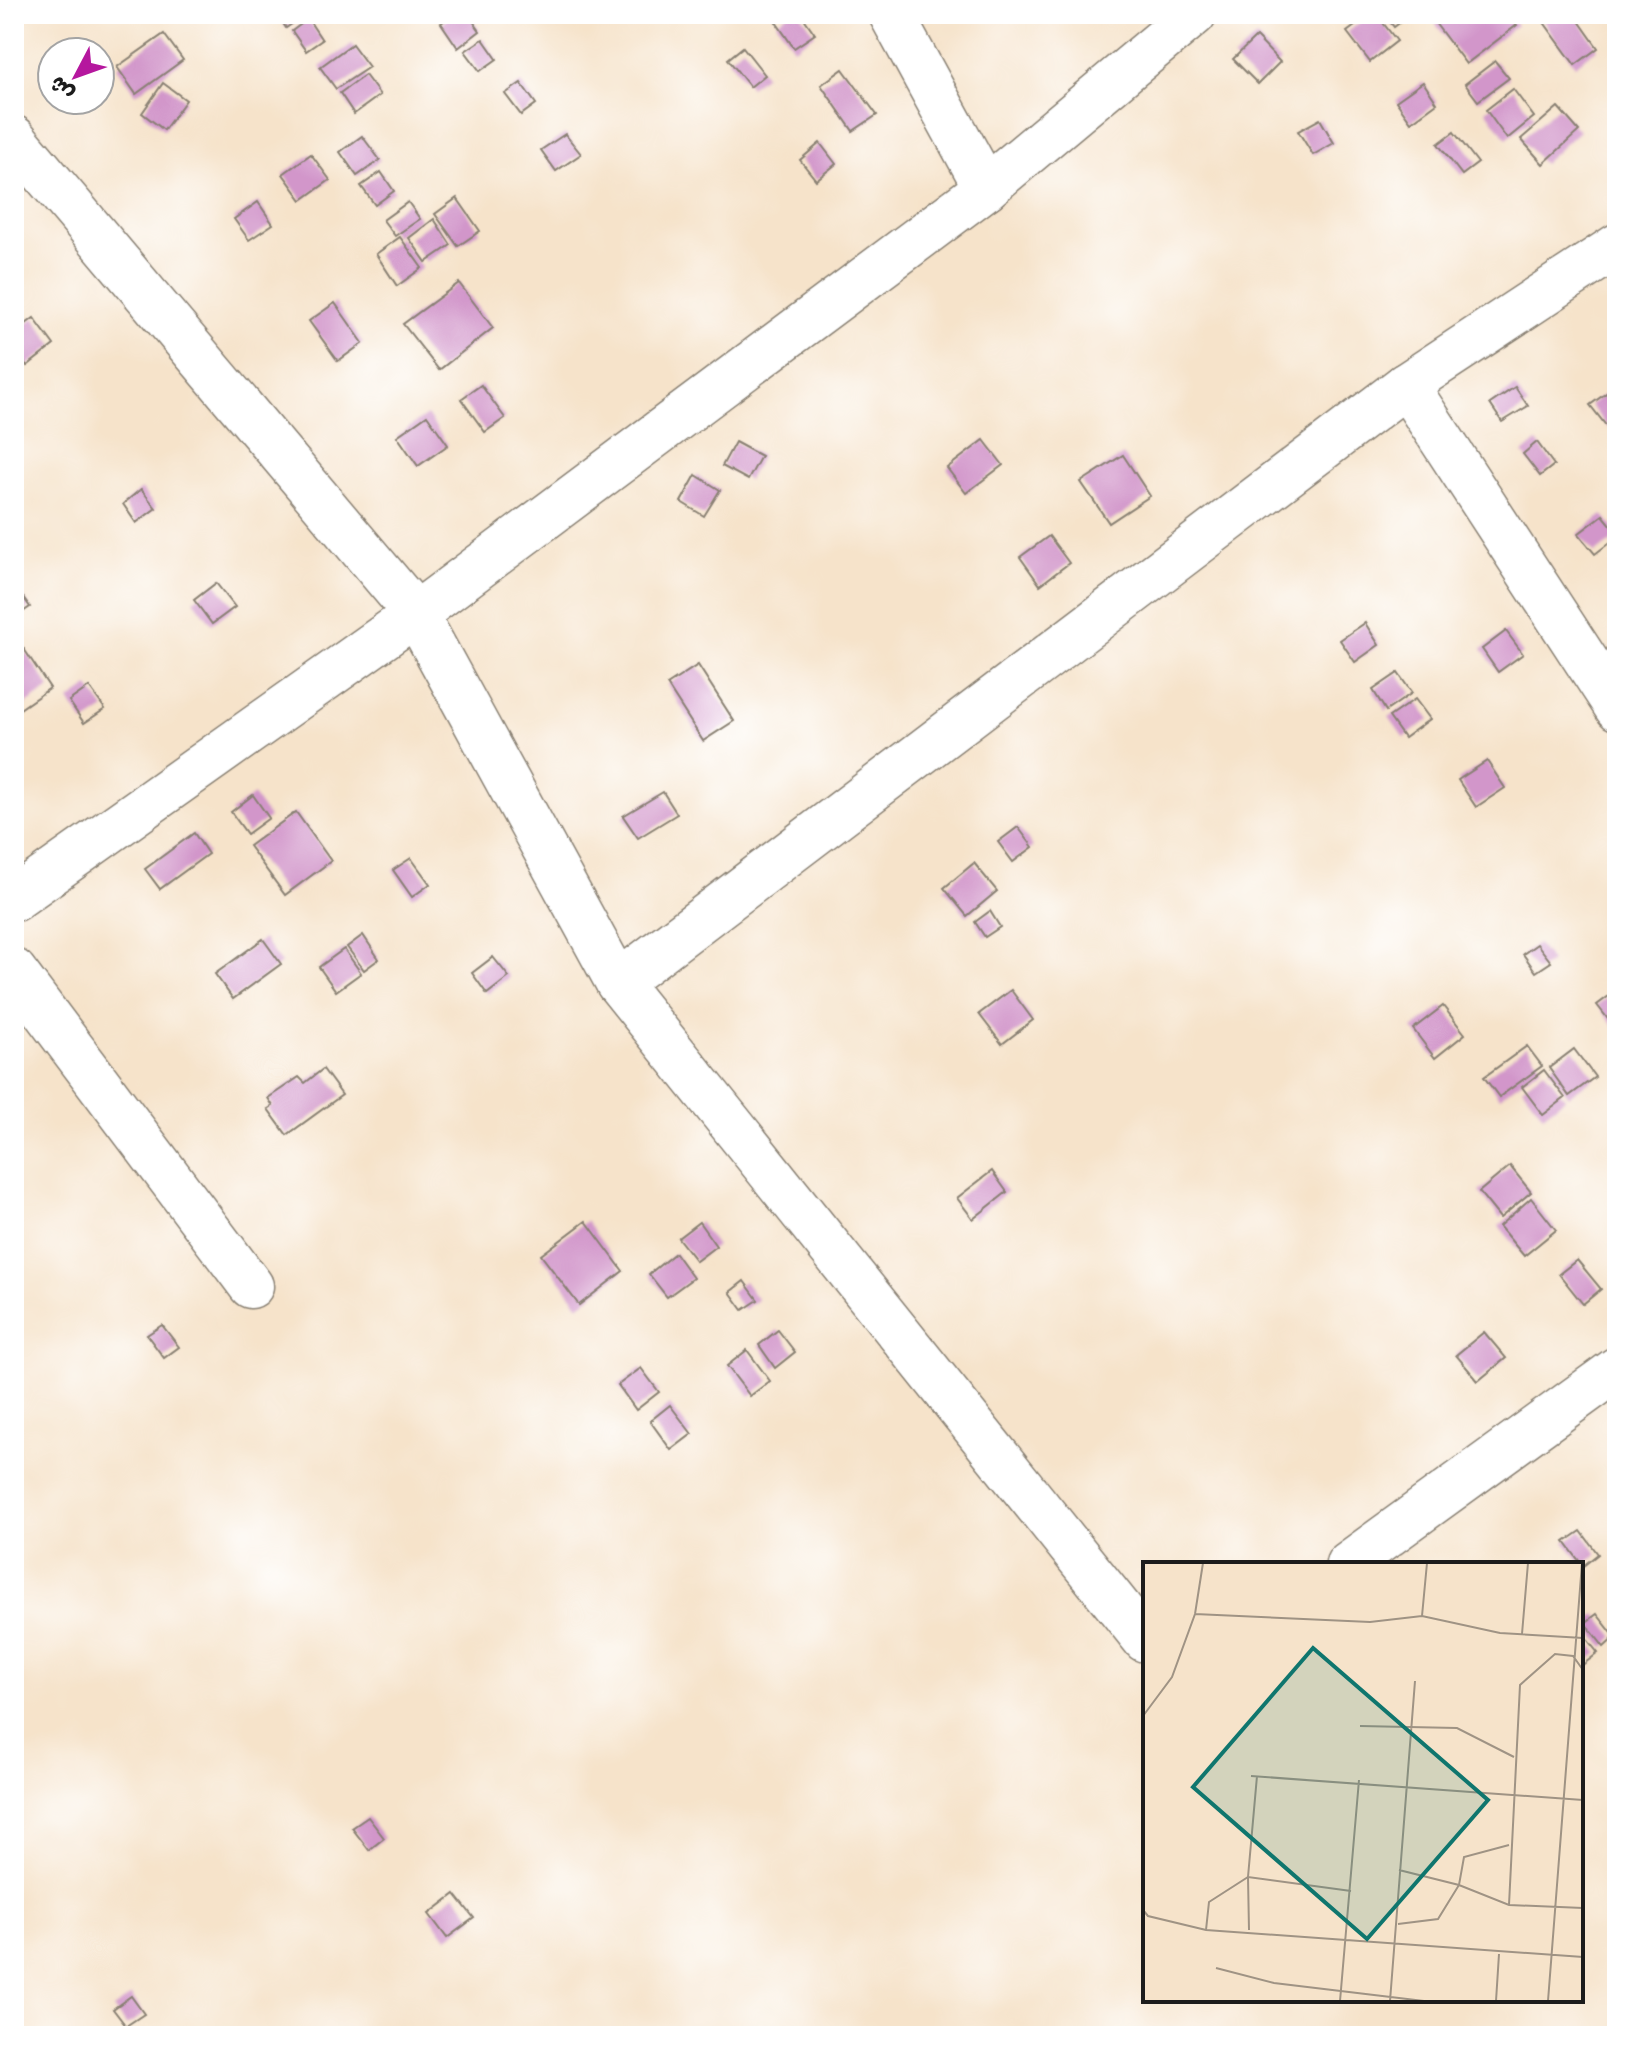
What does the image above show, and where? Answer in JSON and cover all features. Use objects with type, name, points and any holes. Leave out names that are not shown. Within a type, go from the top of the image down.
[{"type":"street","points":[[891,14],[986,188]]},
{"type":"street","points":[[14,899],[416,614],[986,188],[1194,14]]},
{"type":"street","points":[[14,138],[416,614],[618,983],[1143,1638]]},
{"type":"street","points":[[618,983],[1406,385],[1617,246]]},
{"type":"street","points":[[1406,385],[1617,708]]},
{"type":"street","points":[[14,971],[251,1286]]},
{"type":"street","points":[[1351,1562],[1617,1369]]},
{"type":"building","points":[[277,14],[306,14],[286,28]]},
{"type":"building","points":[[454,14],[468,14],[480,31],[458,48],[441,23]]},
{"type":"building","points":[[789,14],[801,14],[815,34],[794,48],[776,22]]},
{"type":"building","points":[[1371,14],[1376,14],[1397,41],[1370,62],[1347,32]]},
{"type":"building","points":[[1384,14],[1411,14],[1394,27]]},
{"type":"building","points":[[1447,14],[1508,14],[1517,25],[1466,64],[1435,23]]},
{"type":"building","points":[[1553,14],[1574,14],[1598,48],[1575,65],[1543,21]]},
{"type":"building","points":[[308,19],[322,40],[306,51],[292,31]]},
{"type":"building","points":[[164,34],[183,60],[136,94],[117,67]]},
{"type":"building","points":[[1256,37],[1280,62],[1258,84],[1233,59]]},
{"type":"building","points":[[483,39],[497,59],[480,71],[465,51]]},
{"type":"building","points":[[352,44],[369,67],[336,89],[320,67]]},
{"type":"building","points":[[743,47],[765,75],[750,87],[728,59]]},
{"type":"building","points":[[1495,61],[1509,78],[1478,101],[1465,84]]},
{"type":"building","points":[[843,69],[877,115],[853,131],[821,85]]},
{"type":"building","points":[[365,75],[380,95],[354,114],[340,93]]},
{"type":"building","points":[[1423,82],[1437,103],[1411,122],[1396,101]]},
{"type":"building","points":[[163,83],[186,100],[164,130],[142,113]]},
{"type":"building","points":[[521,83],[536,104],[521,115],[505,94]]},
{"type":"building","points":[[1513,89],[1534,117],[1507,139],[1486,110]]},
{"type":"building","points":[[1558,107],[1579,131],[1543,164],[1521,139]]},
{"type":"building","points":[[1320,119],[1334,143],[1313,155],[1298,131]]},
{"type":"building","points":[[1454,132],[1478,163],[1462,175],[1438,144]]},
{"type":"building","points":[[565,134],[581,154],[556,171],[541,150]]},
{"type":"building","points":[[362,136],[380,160],[357,176],[340,152]]},
{"type":"building","points":[[820,143],[836,164],[816,180],[800,160]]},
{"type":"building","points":[[311,154],[330,180],[302,200],[283,174]]},
{"type":"building","points":[[381,172],[394,191],[375,205],[361,186]]},
{"type":"building","points":[[457,198],[480,231],[458,246],[435,214]]},
{"type":"building","points":[[258,202],[273,224],[249,240],[234,219]]},
{"type":"building","points":[[408,202],[420,219],[395,236],[383,220]]},
{"type":"building","points":[[434,219],[451,245],[426,262],[409,238]]},
{"type":"building","points":[[400,237],[422,268],[397,286],[376,254]]},
{"type":"building","points":[[459,283],[493,328],[439,370],[403,324]]},
{"type":"building","points":[[335,303],[363,343],[338,361],[309,321]]},
{"type":"building","points":[[34,318],[54,345],[27,366],[14,350],[14,333]]},
{"type":"building","points":[[481,385],[505,418],[485,432],[461,399]]},
{"type":"building","points":[[1616,386],[1617,421],[1608,428],[1590,405]]},
{"type":"building","points":[[1515,387],[1528,406],[1502,422],[1490,404]]},
{"type":"building","points":[[427,415],[448,445],[418,466],[397,436]]},
{"type":"building","points":[[984,440],[1003,465],[966,493],[947,468]]},
{"type":"building","points":[[735,442],[761,456],[748,480],[722,466]]},
{"type":"building","points":[[1537,442],[1554,465],[1540,476],[1523,454]]},
{"type":"building","points":[[1123,455],[1150,496],[1109,523],[1081,482]]},
{"type":"building","points":[[696,475],[720,490],[704,516],[681,502]]},
{"type":"building","points":[[141,489],[156,508],[136,523],[123,504]]},
{"type":"building","points":[[1603,515],[1617,532],[1617,537],[1595,554],[1578,534]]},
{"type":"building","points":[[1049,536],[1069,563],[1040,585],[1020,557]]},
{"type":"building","points":[[216,583],[235,607],[212,624],[194,600]]},
{"type":"building","points":[[14,584],[30,607],[14,618]]},
{"type":"building","points":[[1365,623],[1379,645],[1355,662],[1340,640]]},
{"type":"building","points":[[1506,631],[1523,654],[1498,672],[1482,649]]},
{"type":"building","points":[[14,634],[50,688],[14,713]]},
{"type":"building","points":[[698,665],[734,721],[703,741],[667,685]]},
{"type":"building","points":[[1398,673],[1412,693],[1386,711],[1373,690]]},
{"type":"building","points":[[89,687],[105,709],[84,723],[69,701]]},
{"type":"building","points":[[1415,699],[1430,719],[1404,738],[1389,717]]},
{"type":"building","points":[[1487,761],[1505,788],[1476,807],[1458,780]]},
{"type":"building","points":[[663,792],[677,814],[638,838],[623,816]]},
{"type":"building","points":[[253,795],[269,818],[247,834],[231,812]]},
{"type":"building","points":[[296,812],[331,861],[285,895],[249,846]]},
{"type":"building","points":[[1018,827],[1033,847],[1013,862],[998,842]]},
{"type":"building","points":[[194,833],[208,854],[160,889],[145,869]]},
{"type":"building","points":[[411,858],[430,884],[412,897],[393,870]]},
{"type":"building","points":[[974,863],[997,891],[967,916],[944,888]]},
{"type":"building","points":[[990,911],[1000,927],[985,937],[975,922]]},
{"type":"building","points":[[363,935],[379,959],[364,970],[347,947]]},
{"type":"building","points":[[263,939],[281,964],[233,999],[215,974]]},
{"type":"building","points":[[1537,944],[1551,962],[1536,972],[1523,954]]},
{"type":"building","points":[[344,949],[361,973],[336,991],[319,967]]},
{"type":"building","points":[[493,957],[509,977],[487,994],[472,973]]},
{"type":"building","points":[[1011,990],[1033,1020],[1002,1044],[979,1014]]},
{"type":"building","points":[[1617,990],[1617,1026],[1615,1028],[1597,1005]]},
{"type":"building","points":[[1443,1006],[1465,1034],[1435,1058],[1413,1029]]},
{"type":"building","points":[[1527,1046],[1542,1066],[1499,1097],[1484,1077]]},
{"type":"building","points":[[1574,1049],[1595,1077],[1569,1096],[1549,1068]]},
{"type":"building","points":[[323,1069],[342,1095],[287,1135],[268,1109],[273,1106],[268,1098],[299,1077],[305,1083]]},
{"type":"building","points":[[1544,1070],[1565,1098],[1543,1115],[1522,1087]]},
{"type":"building","points":[[1510,1166],[1531,1192],[1500,1218],[1479,1192]]},
{"type":"building","points":[[992,1171],[1007,1192],[973,1219],[957,1198]]},
{"type":"building","points":[[1531,1198],[1556,1230],[1524,1256],[1499,1226]]},
{"type":"building","points":[[586,1221],[623,1271],[579,1305],[541,1255]]},
{"type":"building","points":[[699,1222],[716,1246],[696,1261],[678,1238]]},
{"type":"building","points":[[675,1253],[693,1278],[667,1297],[649,1274]]},
{"type":"building","points":[[1577,1260],[1601,1289],[1583,1304],[1559,1274]]},
{"type":"building","points":[[744,1281],[758,1300],[743,1310],[730,1292]]},
{"type":"building","points":[[162,1325],[179,1347],[164,1358],[147,1335]]},
{"type":"building","points":[[778,1330],[795,1352],[775,1368],[759,1345]]},
{"type":"building","points":[[1484,1332],[1506,1358],[1478,1381],[1456,1355]]},
{"type":"building","points":[[747,1350],[770,1381],[750,1396],[727,1366]]},
{"type":"building","points":[[641,1368],[659,1392],[636,1410],[618,1385]]},
{"type":"building","points":[[670,1405],[692,1434],[671,1450],[650,1421]]},
{"type":"building","points":[[1581,1531],[1598,1554],[1583,1566],[1565,1542]]},
{"type":"building","points":[[1597,1614],[1615,1637],[1604,1647],[1585,1623]]},
{"type":"building","points":[[1586,1638],[1598,1653],[1583,1664],[1583,1640]]},
{"type":"building","points":[[368,1817],[384,1838],[369,1850],[352,1828]]},
{"type":"building","points":[[455,1894],[474,1918],[447,1938],[429,1914]]},
{"type":"building","points":[[131,1996],[144,2014],[126,2026],[113,2009]]}]
